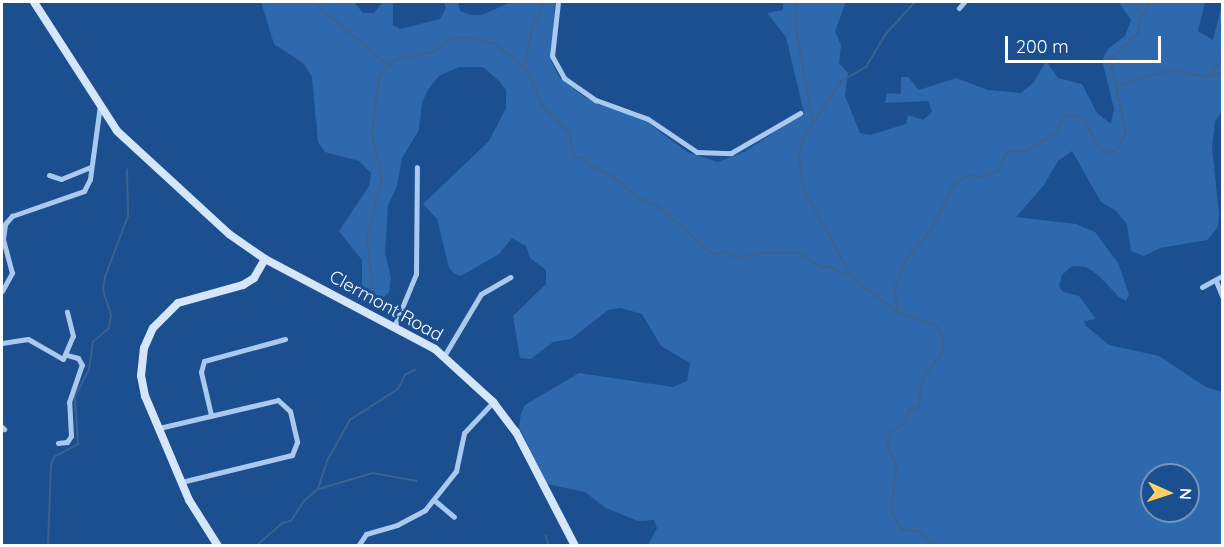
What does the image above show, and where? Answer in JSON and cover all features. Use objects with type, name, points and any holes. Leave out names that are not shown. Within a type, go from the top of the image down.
[{"type":"street","name":"Clermont Road","points":[[34,2],[100,105],[130,144],[229,234],[266,259],[444,356],[493,402],[516,432],[575,546]]},
{"type":"street","points":[[558,2],[552,56],[564,78],[596,100],[648,119],[697,152],[731,153],[800,113]]},
{"type":"street","points":[[959,8],[964,2]]},
{"type":"street","points":[[2,291],[12,273],[3,233],[7,221],[78,196],[88,183],[100,105]]},
{"type":"street","points":[[49,175],[61,179],[91,167]]},
{"type":"street","points":[[394,327],[416,274],[417,167]]},
{"type":"street","points":[[218,546],[181,482],[141,381],[149,334],[178,303],[248,282],[266,259]]},
{"type":"street","points":[[1202,287],[1222,276]]},
{"type":"street","points":[[444,356],[481,294],[512,277]]},
{"type":"street","points":[[1216,280],[1222,296]]},
{"type":"street","points":[[67,312],[73,330],[67,355]]},
{"type":"street","points":[[2,343],[28,339],[59,359],[67,355],[78,358],[82,365],[69,402],[71,436],[67,442],[58,443]]},
{"type":"street","points":[[211,415],[201,372],[204,361],[285,339]]},
{"type":"street","points":[[159,428],[282,400],[290,411],[296,450],[289,457],[181,482]]},
{"type":"street","points":[[358,546],[366,534],[416,516],[434,500],[456,471],[464,433],[493,402]]},
{"type":"street","points":[[434,500],[454,517]]},
{"type":"shaded area","points":[[261,2],[354,2],[363,13],[374,13],[383,2],[393,2],[393,25],[400,29],[440,19],[446,8],[444,2],[458,2],[460,11],[470,15],[482,15],[511,2],[555,2],[551,61],[559,77],[586,98],[647,122],[687,152],[718,162],[744,152],[804,113],[786,37],[767,13],[783,10],[783,2],[846,2],[835,31],[841,45],[839,63],[848,73],[845,96],[860,133],[870,135],[906,124],[908,115],[923,120],[932,112],[928,101],[885,103],[887,93],[901,94],[901,77],[908,77],[919,90],[956,78],[988,90],[1021,93],[1034,82],[1046,61],[1058,78],[1082,84],[1097,113],[1111,124],[1114,109],[1102,60],[1108,49],[1125,36],[1131,20],[1119,2],[1205,2],[1198,31],[1213,40],[1222,4],[1222,112],[1215,121],[1212,148],[1219,214],[1218,227],[1207,240],[1160,248],[1144,256],[1131,251],[1127,224],[1116,211],[1101,202],[1072,151],[1058,161],[1044,185],[1016,217],[1076,224],[1095,232],[1118,263],[1129,294],[1126,301],[1086,267],[1072,266],[1062,275],[1059,286],[1063,292],[1079,296],[1096,319],[1084,321],[1086,326],[1109,345],[1159,356],[1206,387],[1222,392],[1222,541],[1220,546],[648,545],[657,528],[654,520],[638,521],[606,508],[585,492],[547,484],[519,427],[521,413],[525,405],[579,373],[673,387],[687,381],[690,363],[661,346],[642,314],[620,308],[608,310],[571,339],[553,342],[531,359],[520,358],[513,316],[546,284],[546,270],[530,258],[526,246],[512,238],[499,254],[461,276],[455,274],[449,268],[437,219],[423,204],[489,141],[506,108],[506,90],[483,67],[459,67],[439,76],[429,88],[422,102],[419,130],[402,158],[397,186],[388,205],[385,253],[391,278],[389,292],[379,302],[369,303],[362,291],[362,260],[339,231],[369,186],[371,173],[359,161],[325,152],[318,142],[312,77],[303,63],[274,44]]},
{"type":"waterway","points":[[314,2],[388,65]]},
{"type":"waterway","points":[[525,66],[532,30],[544,2]]},
{"type":"waterway","points":[[796,2],[796,25],[813,122]]},
{"type":"waterway","points":[[852,277],[803,189],[799,154],[804,137],[842,81],[866,67],[885,35],[915,2]]},
{"type":"waterway","points":[[898,312],[894,289],[907,259],[932,229],[954,185],[969,175],[982,177],[999,170],[1007,152],[1028,150],[1056,133],[1066,116],[1083,116],[1099,148],[1109,153],[1119,148],[1126,132],[1110,60],[1138,33],[1141,15],[1134,2]]},
{"type":"waterway","points":[[1141,15],[1152,2]]},
{"type":"waterway","points":[[373,292],[367,239],[382,177],[372,135],[379,77],[395,60],[433,52],[449,39],[468,37],[496,44],[527,69],[543,106],[570,133],[574,157],[585,158],[588,164],[613,176],[638,198],[657,205],[713,254],[724,252],[737,258],[761,253],[800,253],[822,268],[828,266],[852,277],[898,312],[937,326],[944,340],[943,352],[923,380],[919,407],[910,411],[904,424],[891,433],[888,446],[897,465],[892,511],[903,530],[918,531],[936,546]]},
{"type":"waterway","points":[[1210,75],[1222,60]]},
{"type":"waterway","points":[[1116,86],[1172,70],[1208,77],[1222,73]]},
{"type":"waterway","points":[[48,546],[51,466],[54,457],[78,444],[75,397],[89,370],[93,342],[109,328],[111,315],[103,290],[105,277],[128,216],[127,170]]},
{"type":"waterway","points":[[256,546],[282,523],[291,521],[304,501],[318,489],[327,461],[350,420],[398,389],[405,375],[415,370]]},
{"type":"waterway","points":[[319,489],[373,473],[416,481]]},
{"type":"waterway","points":[[546,535],[549,546]]}]
